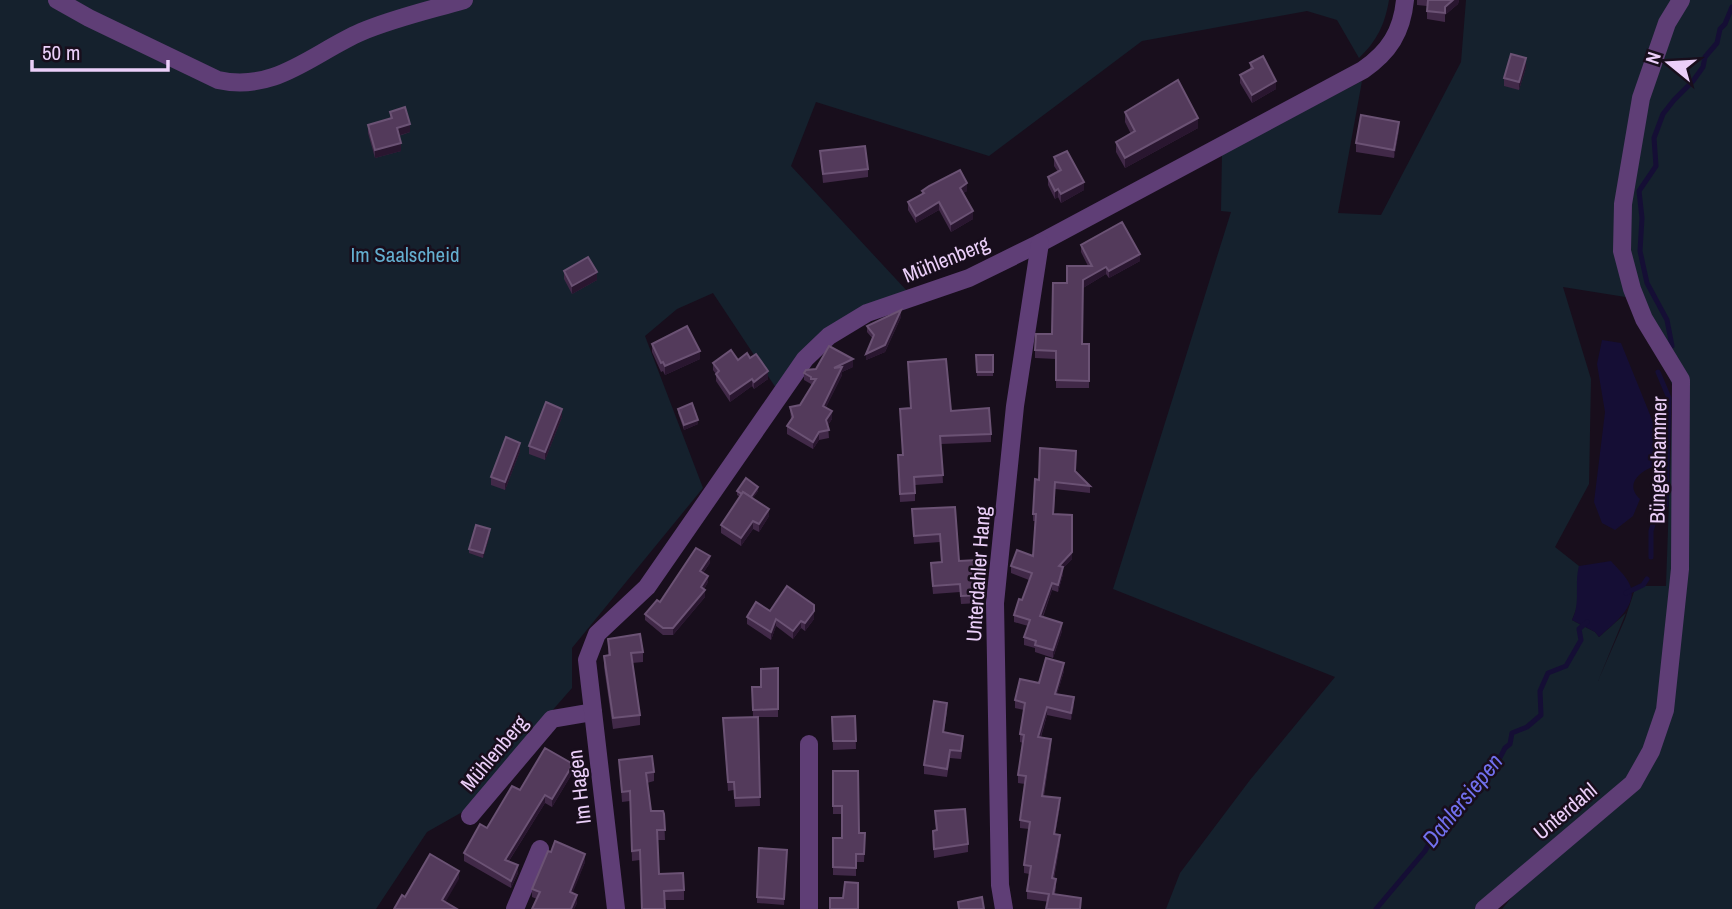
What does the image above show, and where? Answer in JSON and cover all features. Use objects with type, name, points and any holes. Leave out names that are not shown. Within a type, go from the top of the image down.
[{"type":"street","points":[[57,0],[218,80],[233,83],[251,83],[286,73],[362,32],[464,0]]},
{"type":"street","name":"Mühlenberg","points":[[587,660],[597,634],[648,587],[805,359],[821,344],[867,313],[969,278],[1040,243],[1363,70],[1381,57],[1392,42],[1402,25],[1405,0]]},
{"type":"street","name":"Büngershammer","points":[[1658,734],[1665,710],[1680,569],[1681,380],[1644,319],[1632,289],[1622,251],[1623,204],[1641,98],[1667,23],[1681,0]]},
{"type":"street","name":"Unterdahler Hang","points":[[1004,909],[1000,885],[995,603],[1015,406],[1040,243]]},
{"type":"street","name":"Im Hagen","points":[[587,660],[616,909]]},
{"type":"street","name":"Mühlenberg","points":[[470,817],[552,719],[593,712]]},
{"type":"street","name":"Unterdahl","points":[[1484,909],[1633,783],[1658,734]]},
{"type":"street","points":[[809,744],[809,909]]},
{"type":"street","points":[[515,909],[540,849]]},
{"type":"green space","name":"Im Saalscheid","points":[[0,0],[1389,0],[1379,32],[1359,58],[1337,20],[1307,11],[1142,41],[989,156],[816,102],[791,166],[908,292],[862,311],[778,391],[713,293],[677,309],[645,336],[703,488],[572,648],[572,688],[464,811],[427,832],[376,909],[0,909]]},
{"type":"green space","points":[[1466,0],[1732,0],[1732,909],[1502,909],[1524,883],[1484,909],[1166,909],[1180,873],[1250,780],[1335,677],[1113,589],[1231,212],[1221,211],[1222,153],[1362,81],[1338,213],[1381,215],[1461,62]],"holes":[[[1563,287],[1638,299],[1673,387],[1666,586],[1636,586],[1625,619],[1598,681],[1626,613],[1599,637],[1572,620],[1577,607],[1579,566],[1555,547],[1589,484],[1591,379]]]},
{"type":"shaded area","points":[[1602,340],[1621,343],[1657,432],[1652,467],[1635,480],[1634,489],[1640,499],[1633,516],[1615,530],[1602,523],[1594,502],[1605,412],[1597,364]]},
{"type":"shaded area","points":[[1611,561],[1629,583],[1631,599],[1623,613],[1599,637],[1572,620],[1576,607],[1579,566]]},
{"type":"building","points":[[1428,0],[1453,0],[1445,7],[1445,13],[1427,11]]},
{"type":"building","points":[[1511,54],[1526,58],[1519,82],[1504,78]]},
{"type":"building","points":[[1263,56],[1276,81],[1252,95],[1240,75],[1253,68],[1250,63]]},
{"type":"building","points":[[1178,80],[1198,118],[1125,158],[1116,142],[1135,131],[1125,112]]},
{"type":"building","points":[[405,107],[410,124],[397,128],[401,143],[375,150],[368,125],[392,118],[390,112]]},
{"type":"building","points":[[1361,115],[1399,122],[1394,150],[1356,143]]},
{"type":"building","points":[[865,146],[868,169],[823,174],[820,151]]},
{"type":"building","points":[[1067,151],[1084,182],[1061,194],[1058,189],[1055,191],[1048,177],[1061,170],[1054,157]]},
{"type":"building","points":[[960,170],[967,183],[960,188],[973,211],[951,224],[939,202],[916,216],[908,202],[924,193],[922,191],[929,186]]},
{"type":"building","points":[[1122,222],[1140,254],[1109,271],[1106,267],[1083,280],[1082,344],[1089,344],[1089,381],[1056,380],[1056,351],[1035,350],[1036,334],[1052,334],[1053,283],[1067,283],[1067,266],[1092,266],[1081,245]]},
{"type":"building","points":[[588,257],[597,272],[572,286],[564,271]]},
{"type":"building","points":[[901,310],[885,345],[866,354],[874,335],[867,326]]},
{"type":"building","points":[[687,326],[700,351],[665,366],[652,344]]},
{"type":"building","points":[[829,346],[853,359],[834,368],[842,367],[823,406],[832,411],[826,420],[829,430],[819,432],[813,442],[787,426],[793,417],[790,407],[800,405],[816,379],[811,379],[804,373],[806,370],[816,369]]},
{"type":"building","points":[[731,350],[738,360],[747,353],[750,358],[756,354],[768,371],[754,382],[752,379],[730,394],[716,374],[719,371],[713,363]]},
{"type":"building","points":[[976,355],[993,355],[993,372],[977,372]]},
{"type":"building","points":[[946,359],[951,411],[989,408],[991,434],[940,436],[943,475],[914,477],[915,493],[900,494],[898,455],[903,455],[900,409],[911,408],[908,362]]},
{"type":"building","points":[[546,402],[562,409],[545,452],[529,446]]},
{"type":"building","points":[[692,403],[698,420],[684,425],[678,409]]},
{"type":"building","points":[[506,437],[520,443],[505,482],[491,477]]},
{"type":"building","points":[[1040,448],[1076,451],[1075,471],[1090,486],[1055,482],[1053,514],[1072,515],[1072,552],[1059,566],[1063,567],[1058,585],[1052,583],[1040,616],[1062,623],[1053,650],[1035,645],[1036,641],[1024,637],[1030,620],[1014,615],[1032,573],[1011,566],[1017,550],[1033,556],[1035,479],[1039,480]]},
{"type":"building","points":[[746,478],[758,487],[751,497],[737,491]]},
{"type":"building","points":[[743,492],[769,509],[759,524],[753,521],[741,538],[721,525]]},
{"type":"building","points":[[955,507],[959,561],[977,560],[979,595],[961,596],[960,584],[933,586],[931,563],[942,562],[940,534],[914,536],[912,509]]},
{"type":"building","points":[[476,525],[490,529],[483,553],[469,549]]},
{"type":"building","points":[[696,548],[710,556],[700,571],[708,576],[701,587],[705,590],[673,628],[663,628],[645,614],[657,600],[660,602]]},
{"type":"building","points":[[787,586],[814,605],[814,611],[805,623],[801,621],[793,631],[776,619],[771,632],[747,617],[756,602],[770,611]]},
{"type":"building","points":[[640,634],[643,652],[631,653],[640,715],[613,718],[604,656],[610,655],[608,639]]},
{"type":"building","points":[[1046,658],[1064,663],[1055,694],[1074,697],[1071,713],[1047,707],[1038,737],[1051,739],[1042,796],[1060,798],[1054,834],[1060,835],[1052,878],[1056,879],[1053,894],[1081,898],[1080,909],[1046,909],[1049,894],[1027,891],[1031,866],[1024,865],[1030,822],[1020,820],[1026,776],[1018,775],[1024,735],[1020,734],[1025,703],[1015,700],[1020,679],[1039,683]]},
{"type":"building","points":[[778,668],[778,709],[753,710],[752,687],[761,687],[761,669]]},
{"type":"building","points":[[934,701],[947,703],[943,732],[963,736],[961,751],[950,750],[947,769],[924,765]]},
{"type":"building","points":[[855,716],[856,741],[833,741],[832,717]]},
{"type":"building","points":[[758,717],[760,797],[735,798],[734,782],[728,782],[723,718]]},
{"type":"building","points":[[545,748],[573,764],[552,799],[545,795],[505,860],[518,865],[511,881],[464,853],[480,824],[487,828],[512,786],[520,790]]},
{"type":"building","points":[[652,756],[654,772],[646,773],[651,811],[663,811],[665,830],[657,830],[659,874],[683,873],[684,890],[664,891],[665,909],[642,909],[640,850],[632,851],[630,791],[622,792],[619,760]]},
{"type":"building","points":[[833,771],[858,771],[859,833],[865,833],[864,854],[856,854],[856,868],[833,867],[833,838],[842,838],[842,806],[833,806]]},
{"type":"building","points":[[965,809],[968,844],[934,849],[933,831],[937,830],[935,811]]},
{"type":"building","points":[[555,841],[585,854],[570,892],[577,895],[571,909],[532,909],[540,892],[532,889]]},
{"type":"building","points":[[759,848],[787,850],[784,899],[757,897]]},
{"type":"building","points":[[430,854],[459,871],[442,900],[457,909],[394,909],[402,895],[405,897]]},
{"type":"building","points":[[845,882],[858,883],[858,909],[830,909],[830,898],[843,898]]},
{"type":"building","points":[[982,897],[984,909],[959,909],[958,902]]},
{"type":"waterway","name":"Dahlersiepen","points":[[1672,346],[1667,320],[1647,283],[1640,251],[1642,218],[1639,191],[1656,166],[1654,138],[1663,114],[1703,67],[1705,57],[1717,43],[1720,29],[1732,7]]},
{"type":"waterway","name":"Dahlersiepen","points":[[1651,557],[1651,531],[1657,511],[1666,505],[1669,398],[1658,372]]},
{"type":"waterway","name":"Dahlersiepen","points":[[1626,593],[1643,585],[1647,579]]},
{"type":"waterway","name":"Dahlersiepen","points":[[1376,909],[1425,851],[1435,833],[1450,822],[1496,765],[1510,744],[1512,733],[1527,727],[1541,715],[1540,691],[1548,673],[1566,666],[1581,640],[1579,629],[1587,622]]}]
